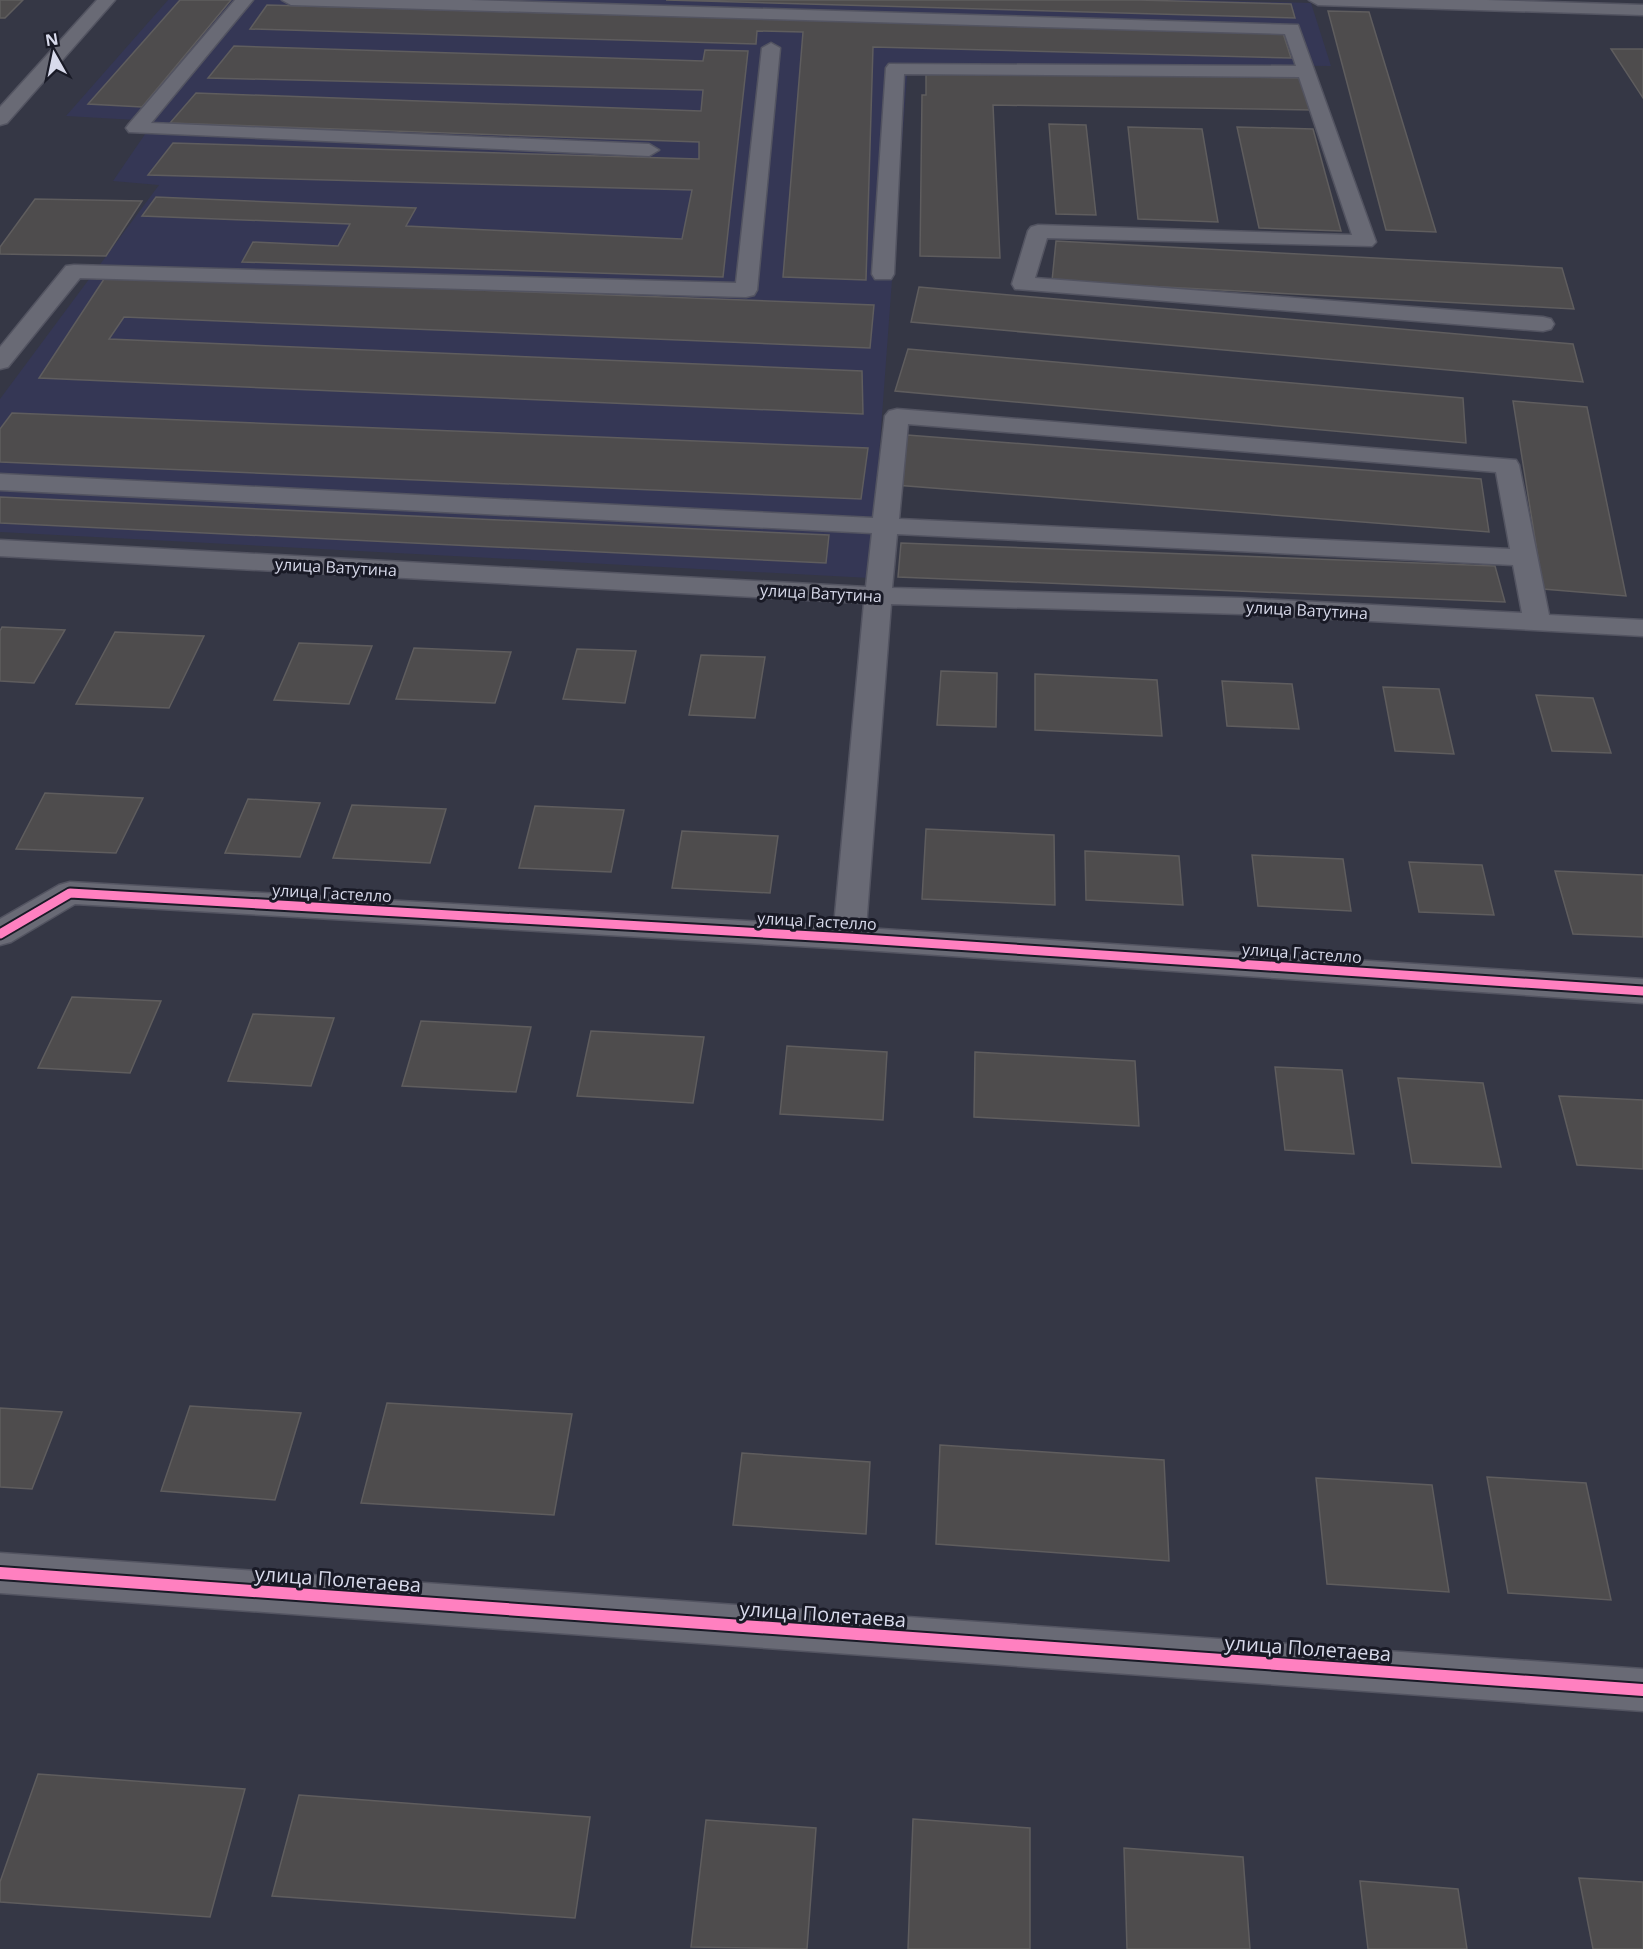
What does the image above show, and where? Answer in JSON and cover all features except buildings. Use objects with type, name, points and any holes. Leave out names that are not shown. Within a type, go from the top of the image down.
[{"type":"street","points":[[0,119],[106,0]]},
{"type":"street","points":[[244,0],[136,128],[650,150]]},
{"type":"street","points":[[291,0],[1292,29],[1365,242],[1038,231],[1023,284],[1543,324]]},
{"type":"street","points":[[1318,0],[1643,10]]},
{"type":"street","points":[[0,362],[74,271],[746,290],[771,48]]},
{"type":"street","points":[[883,274],[895,68],[1307,72]]},
{"type":"street","points":[[0,91],[24,92]]},
{"type":"street","points":[[849,938],[878,596],[897,417],[1507,465],[1537,622]]},
{"type":"street","points":[[0,482],[1525,558]]},
{"type":"street","name":"улица Ватутина","points":[[0,548],[878,596],[1241,606],[1643,628]]},
{"type":"street","name":"улица Гастелло","points":[[0,934],[70,893],[849,938],[1643,991]]},
{"type":"street","name":"улица Полетаева","points":[[0,1573],[1643,1690]]},
{"type":"shaded area","points":[[168,0],[1206,0],[1311,3],[1331,66],[908,63],[870,578],[0,532],[0,399],[159,185],[113,181],[154,121],[66,116]]},
{"type":"cycle path","points":[[0,934],[70,893],[849,938],[1643,991]]},
{"type":"cycle path","points":[[0,1573],[1643,1690]]}]
